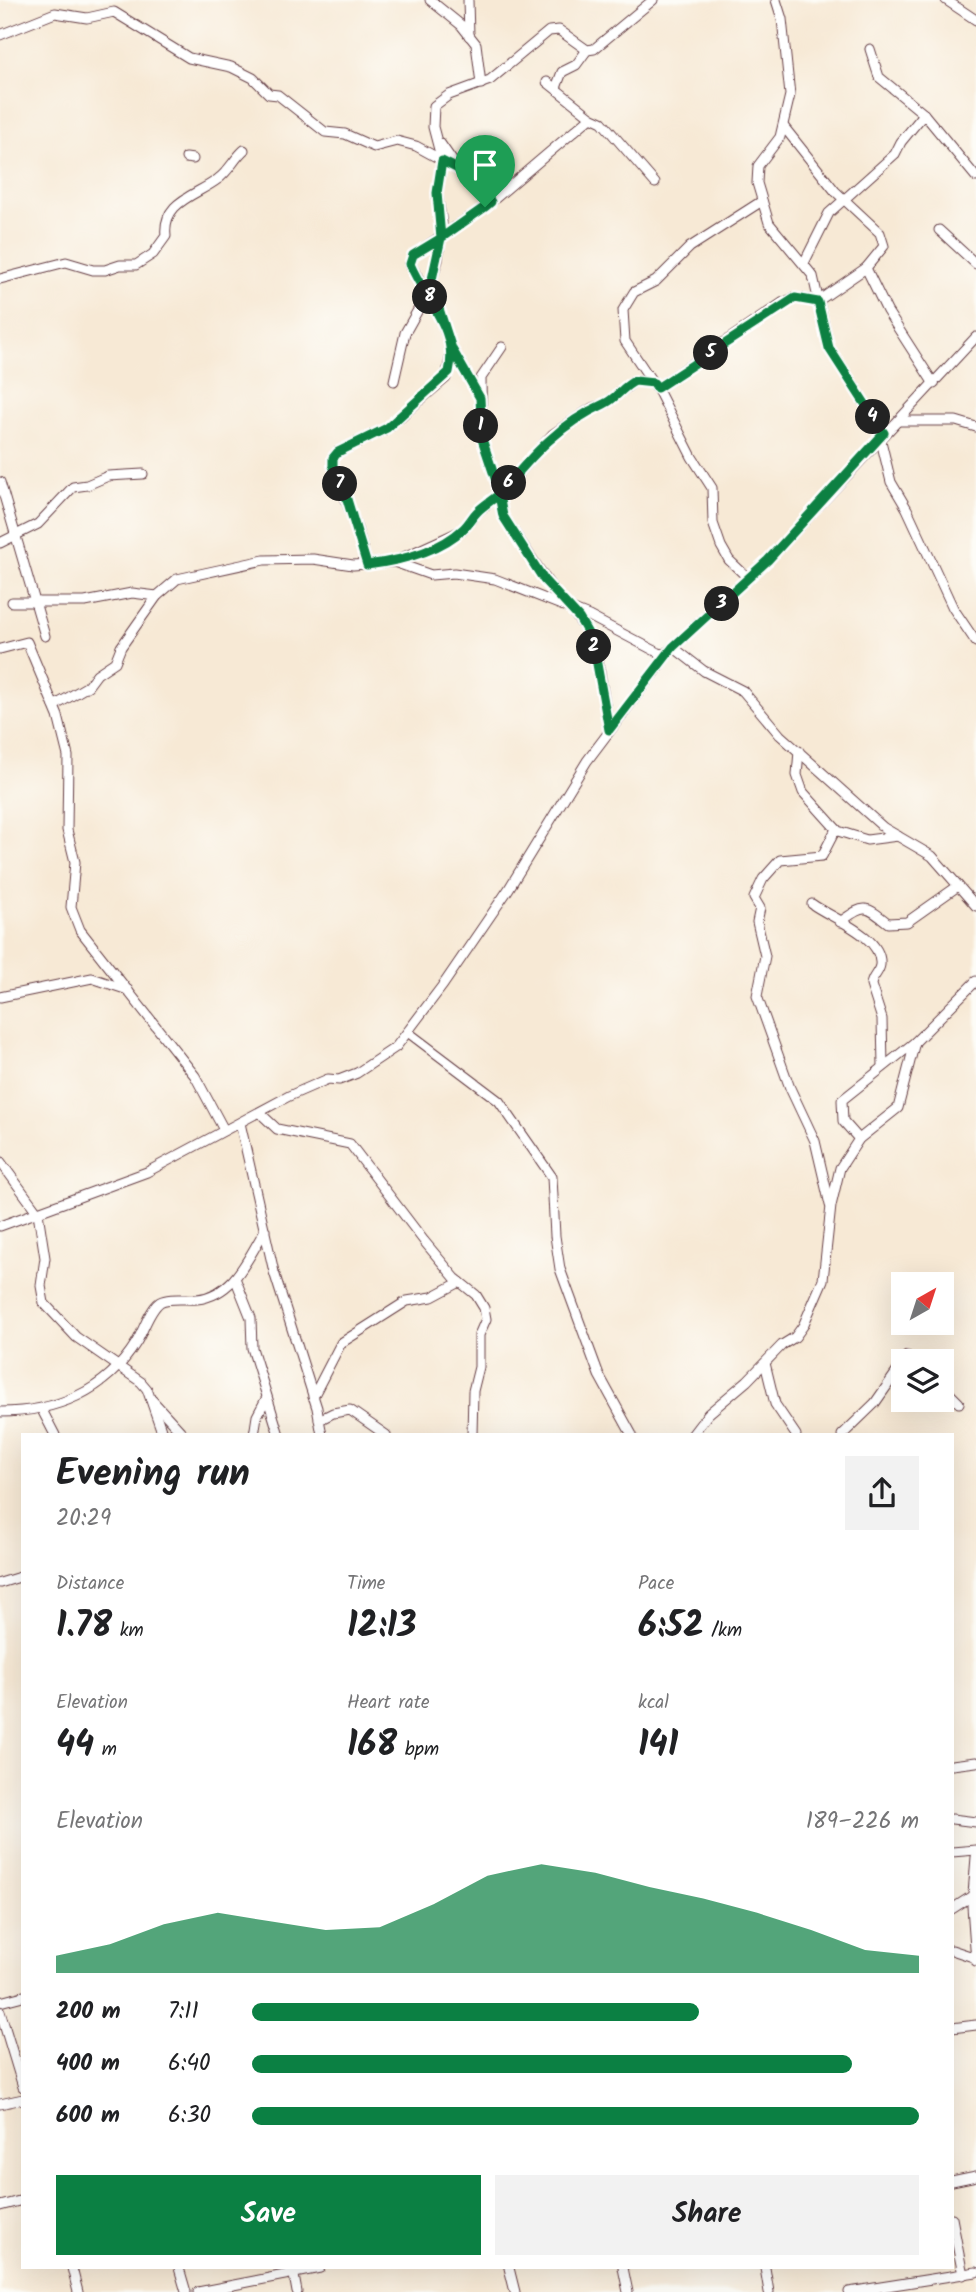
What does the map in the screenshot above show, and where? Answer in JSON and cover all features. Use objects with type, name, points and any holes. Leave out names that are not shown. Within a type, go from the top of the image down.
[{"type":"street","points":[[430,0],[476,44],[481,84]]},
{"type":"street","points":[[468,0],[469,36]]},
{"type":"street","points":[[394,381],[405,333],[429,288],[441,238],[437,193],[442,161],[432,116],[434,106],[449,95],[490,80],[550,32],[559,30],[587,50],[594,49],[653,0]]},
{"type":"street","points":[[776,0],[782,19],[790,85],[784,127],[758,166],[757,176],[762,201],[769,223],[813,276],[829,348],[882,435],[891,482],[907,509],[953,608],[976,642]]},
{"type":"street","points":[[946,0],[976,20]]},
{"type":"street","points":[[0,35],[55,13],[87,18],[114,12],[189,58],[231,68],[253,78],[269,94],[278,95],[287,106],[325,132],[351,136],[374,147],[397,141],[416,146],[460,170]]},
{"type":"street","points":[[870,49],[879,77],[924,114],[976,177]]},
{"type":"street","points":[[556,89],[562,72],[576,65],[587,50]]},
{"type":"street","points":[[547,82],[591,117],[602,122],[655,183]]},
{"type":"street","points":[[804,263],[829,213],[895,154],[901,142],[924,114]]},
{"type":"street","points":[[480,398],[452,349],[429,288],[410,264],[413,255],[491,202],[591,117]]},
{"type":"street","points":[[54,706],[88,686],[97,674],[114,662],[157,596],[180,577],[200,576],[250,561],[313,559],[367,565],[394,562],[463,530],[475,514],[499,494],[553,434],[592,408],[605,404],[628,383],[635,381],[655,385],[782,303],[795,298],[818,302],[866,268],[884,246],[880,233],[844,200],[784,127]]},
{"type":"street","points":[[437,139],[460,170],[491,202]]},
{"type":"street","points":[[0,279],[66,261],[93,270],[135,265],[153,254],[166,236],[164,225],[169,212],[196,190],[216,181],[244,150]]},
{"type":"street","points":[[748,578],[729,560],[721,546],[713,523],[712,488],[655,385],[625,341],[623,310],[634,292],[656,281],[690,247],[762,201]]},
{"type":"street","points":[[939,230],[976,264]]},
{"type":"street","points":[[866,268],[887,311],[934,384]]},
{"type":"street","points":[[394,562],[431,575],[454,573],[501,581],[536,597],[566,606],[665,655],[748,578],[843,482],[882,435],[899,421],[976,337]]},
{"type":"street","points":[[502,347],[481,378],[480,398],[482,439],[503,516],[586,630],[597,654],[609,730]]},
{"type":"street","points":[[367,565],[354,518],[333,466],[333,458],[338,452],[387,428],[446,378],[452,349]]},
{"type":"street","points":[[899,421],[956,421],[976,427]]},
{"type":"street","points":[[0,543],[44,520],[73,487],[108,476],[143,474]]},
{"type":"street","points":[[0,482],[45,636]]},
{"type":"street","points":[[12,602],[85,602],[132,593],[157,596]]},
{"type":"street","points":[[0,649],[27,642],[54,706],[68,756],[67,830],[75,862],[71,907],[80,930],[195,1076],[223,1130]]},
{"type":"street","points":[[0,1226],[147,1172],[223,1130],[328,1079],[339,1080],[357,1073],[383,1057],[409,1033],[508,890],[609,730],[673,647]]},
{"type":"street","points":[[673,647],[704,671],[743,691],[780,735],[884,828],[921,847],[976,905]]},
{"type":"street","points":[[799,751],[797,775],[803,792],[836,830],[853,838],[867,840],[898,836]]},
{"type":"street","points":[[831,1206],[815,1141],[790,1088],[757,996],[765,956],[757,922],[760,908],[754,898],[763,879],[780,860],[822,856],[836,830]]},
{"type":"street","points":[[840,922],[861,907],[869,908],[888,923],[907,922],[958,886]]},
{"type":"street","points":[[812,904],[866,936],[879,959],[872,985],[882,1019],[883,1066]]},
{"type":"street","points":[[0,997],[92,978],[129,990]]},
{"type":"street","points":[[859,1139],[843,1121],[842,1100],[915,1042],[976,981]]},
{"type":"street","points":[[409,1033],[499,1101],[552,1177],[555,1236],[560,1269],[599,1375],[631,1433]]},
{"type":"street","points":[[694,1433],[708,1414],[799,1332],[823,1280],[831,1206],[840,1168],[859,1139],[898,1108],[915,1042]]},
{"type":"street","points":[[260,1113],[277,1129],[350,1144],[424,1241],[480,1301],[486,1319],[479,1335],[472,1433]]},
{"type":"street","points":[[240,1123],[274,1272],[322,1433]]},
{"type":"street","points":[[0,1161],[38,1213],[45,1258],[41,1286],[44,1303],[76,1336],[141,1382],[151,1399],[162,1433]]},
{"type":"street","points":[[0,1412],[43,1410],[83,1393],[120,1365],[161,1301],[203,1298],[225,1289],[265,1230]]},
{"type":"street","points":[[234,1278],[251,1318],[252,1348],[278,1433]]},
{"type":"street","points":[[313,1397],[341,1343],[407,1301],[432,1297],[460,1282]]},
{"type":"street","points":[[765,1363],[775,1404],[795,1433]]},
{"type":"street","points":[[844,1433],[875,1403],[891,1380]]},
{"type":"street","points":[[954,1397],[960,1403]]},
{"type":"street","points":[[151,1399],[182,1433]]},
{"type":"street","points":[[254,1433],[257,1416],[266,1399]]},
{"type":"street","points":[[43,1410],[54,1433]]},
{"type":"street","points":[[319,1420],[333,1413],[350,1410],[383,1433]]},
{"type":"street","points":[[0,1583],[21,1577]]},
{"type":"street","points":[[954,1765],[976,1762]]},
{"type":"street","points":[[954,1819],[976,1822]]},
{"type":"street","points":[[954,1852],[976,1850]]},
{"type":"street","points":[[954,1951],[976,1959],[972,1896],[976,1857]]},
{"type":"street","points":[[954,1908],[972,1896]]},
{"type":"street","points":[[0,2002],[21,1997]]},
{"type":"street","points":[[0,2011],[4,2036],[21,2082]]},
{"type":"street","points":[[954,2028],[976,2025]]},
{"type":"street","points":[[0,2105],[21,2100]]},
{"type":"street","points":[[954,2181],[976,2176]]},
{"type":"street","points":[[0,2206],[21,2201]]},
{"type":"street","points":[[954,2228],[963,2275]]},
{"type":"street","points":[[72,2269],[78,2292]]},
{"type":"street","points":[[179,2269],[186,2292]]},
{"type":"street","points":[[509,2269],[514,2292]]},
{"type":"street","points":[[623,2269],[628,2292]]},
{"type":"street","points":[[765,2269],[769,2292]]},
{"type":"street","points":[[198,2292],[293,2270],[297,2292]]},
{"type":"street","points":[[849,2292],[976,2272]]},
{"type":"route","points":[[485,207],[441,238],[439,260],[431,284],[436,307],[452,349],[480,398],[482,439],[497,484],[499,494],[500,506],[503,516],[544,580],[563,604],[579,618],[593,642],[609,730],[673,647],[768,560],[843,482],[884,433],[829,348],[818,302],[795,298],[782,303],[657,388],[654,383],[628,383],[605,404],[581,414],[553,434],[502,492],[499,494],[494,499],[481,508],[463,530],[410,557],[367,565],[346,496],[335,475],[333,458],[338,452],[387,428],[446,378],[449,372],[452,349],[444,329],[436,307],[415,277],[410,264],[413,255],[441,238],[442,225],[437,193],[438,172],[442,161],[460,170],[491,202],[485,207]]}]
